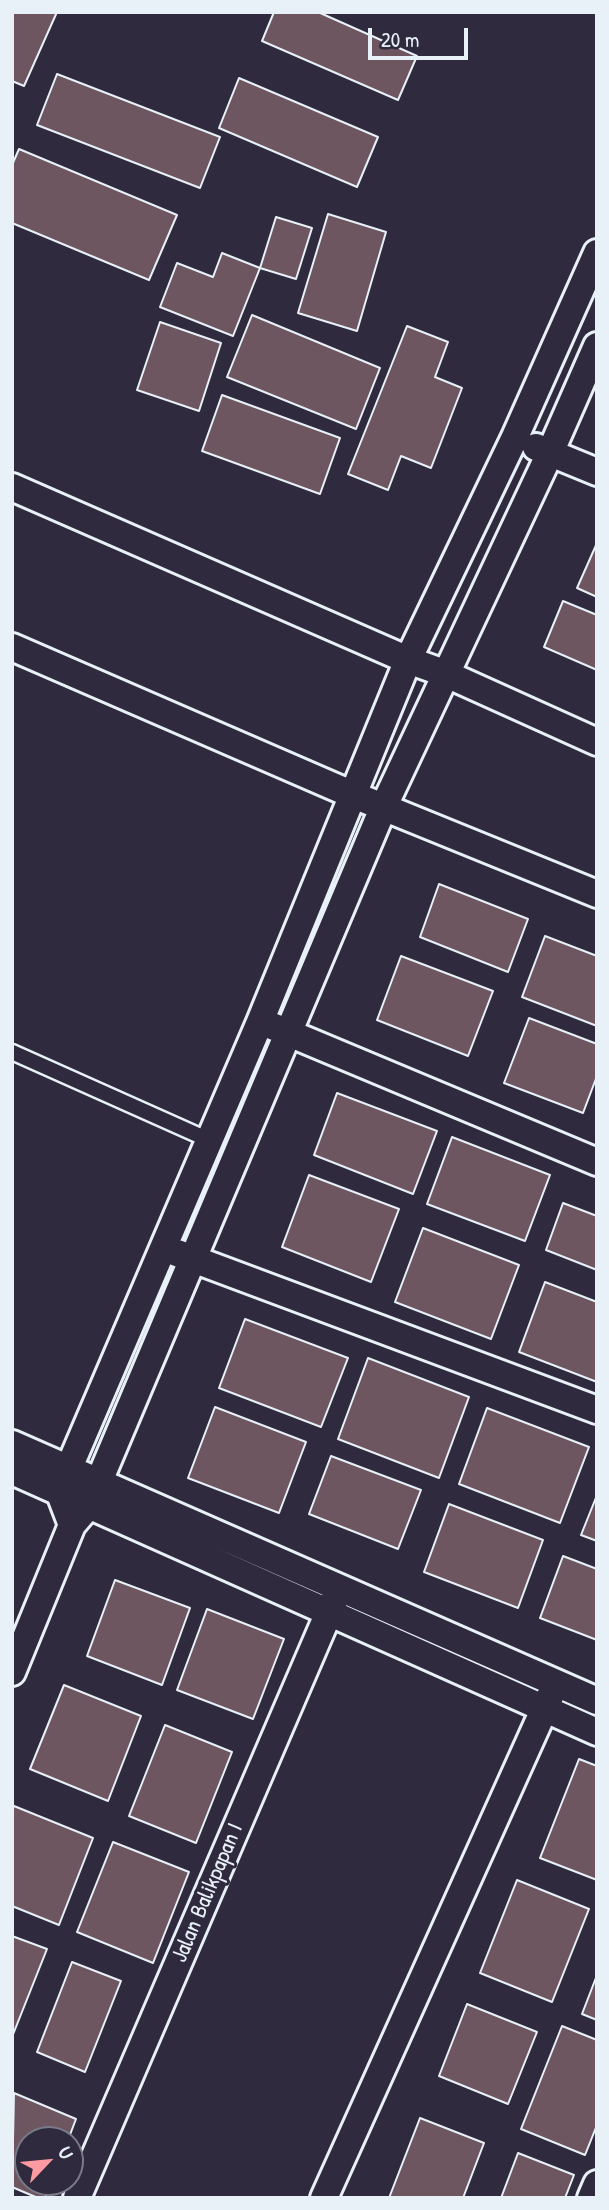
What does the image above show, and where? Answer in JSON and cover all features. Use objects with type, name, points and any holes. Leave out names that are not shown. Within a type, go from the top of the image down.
[{"type":"street","points":[[64,1480],[260,1022],[408,660],[515,437],[597,253]]},
{"type":"street","points":[[12,1672],[192,1259],[384,806],[444,673],[550,453],[597,346]]},
{"type":"street","points":[[515,437],[597,472]]},
{"type":"street","points":[[12,487],[408,660],[444,673],[597,742]]},
{"type":"street","points":[[12,647],[351,794],[597,894]]},
{"type":"street","points":[[260,1022],[597,1162]]},
{"type":"street","points":[[162,1247],[597,1410]]},
{"type":"street","points":[[12,1444],[64,1480],[86,1504],[597,1702]]},
{"type":"street","points":[[12,1471],[64,1480],[86,1504]]},
{"type":"street","points":[[334,1601],[597,1732]]},
{"type":"street","name":"Jalan Balikpapan I","points":[[77,2198],[334,1601]]},
{"type":"street","points":[[324,2198],[556,1684]]},
{"type":"street","points":[[591,2198],[597,2184]]},
{"type":"lane","points":[[12,1052],[209,1140]]},
{"type":"building","points":[[12,12],[57,12],[24,86],[12,81]]},
{"type":"building","points":[[274,12],[318,12],[417,56],[398,100],[262,41]]},
{"type":"building","points":[[57,74],[220,137],[200,188],[37,125]]},
{"type":"building","points":[[239,78],[378,137],[357,187],[219,128]]},
{"type":"building","points":[[19,149],[177,215],[149,280],[12,223],[12,165]]},
{"type":"building","points":[[328,214],[386,232],[357,331],[298,313]]},
{"type":"building","points":[[276,217],[312,228],[296,279],[260,268]]},
{"type":"building","points":[[222,253],[260,268],[233,336],[160,307],[177,263],[213,277]]},
{"type":"building","points":[[252,315],[380,368],[356,429],[227,377]]},
{"type":"building","points":[[160,322],[221,343],[199,411],[137,390]]},
{"type":"building","points":[[407,326],[448,342],[435,377],[462,388],[431,468],[401,456],[388,490],[348,474]]},
{"type":"building","points":[[222,395],[340,438],[320,494],[202,451]]},
{"type":"building","points":[[597,543],[597,597],[577,588]]},
{"type":"building","points":[[563,601],[597,615],[597,670],[544,647]]},
{"type":"building","points":[[439,884],[528,919],[508,972],[420,937]]},
{"type":"building","points":[[545,936],[597,956],[597,1026],[522,997]]},
{"type":"building","points":[[401,956],[493,991],[468,1056],[377,1020]]},
{"type":"building","points":[[529,1018],[597,1044],[597,1076],[583,1113],[504,1083]]},
{"type":"building","points":[[337,1093],[437,1131],[413,1194],[314,1155]]},
{"type":"building","points":[[452,1137],[550,1175],[525,1241],[427,1204]]},
{"type":"building","points":[[309,1175],[399,1209],[371,1282],[282,1247]]},
{"type":"building","points":[[563,1203],[597,1216],[597,1270],[546,1250]]},
{"type":"building","points":[[423,1228],[519,1265],[491,1339],[395,1302]]},
{"type":"building","points":[[545,1282],[597,1302],[597,1382],[519,1352]]},
{"type":"building","points":[[245,1319],[348,1358],[321,1427],[219,1388]]},
{"type":"building","points":[[368,1358],[469,1397],[439,1478],[338,1439]]},
{"type":"building","points":[[215,1407],[306,1442],[279,1513],[188,1478]]},
{"type":"building","points":[[487,1408],[589,1447],[560,1523],[459,1484]]},
{"type":"building","points":[[331,1456],[421,1490],[398,1549],[309,1514]]},
{"type":"building","points":[[597,1495],[597,1541],[581,1535]]},
{"type":"building","points":[[449,1504],[543,1540],[518,1608],[424,1572]]},
{"type":"building","points":[[563,1556],[597,1569],[597,1640],[540,1618]]},
{"type":"building","points":[[115,1580],[190,1608],[162,1685],[87,1656]]},
{"type":"building","points":[[207,1609],[284,1639],[253,1719],[177,1690]]},
{"type":"building","points":[[64,1685],[141,1716],[108,1801],[30,1769]]},
{"type":"building","points":[[165,1725],[232,1752],[196,1843],[129,1816]]},
{"type":"building","points":[[579,1759],[597,1766],[597,1880],[540,1858]]},
{"type":"building","points":[[14,1806],[93,1838],[59,1925],[12,1906]]},
{"type":"building","points":[[113,1842],[189,1872],[153,1963],[77,1932]]},
{"type":"building","points":[[517,1880],[589,1909],[552,2002],[480,1973]]},
{"type":"building","points":[[12,1936],[47,1949],[12,2037]]},
{"type":"building","points":[[72,1962],[121,1981],[85,2072],[37,2052]]},
{"type":"building","points":[[597,1975],[597,2020],[582,2014]]},
{"type":"building","points":[[467,2004],[537,2032],[508,2104],[439,2076]]},
{"type":"building","points":[[562,2026],[597,2040],[597,2125],[585,2155],[521,2129]]},
{"type":"building","points":[[14,2093],[76,2119],[73,2126],[14,2126],[14,2188],[12,2187]]},
{"type":"building","points":[[420,2118],[484,2143],[463,2198],[389,2198]]},
{"type":"building","points":[[518,2153],[574,2175],[565,2198],[501,2198]]}]
